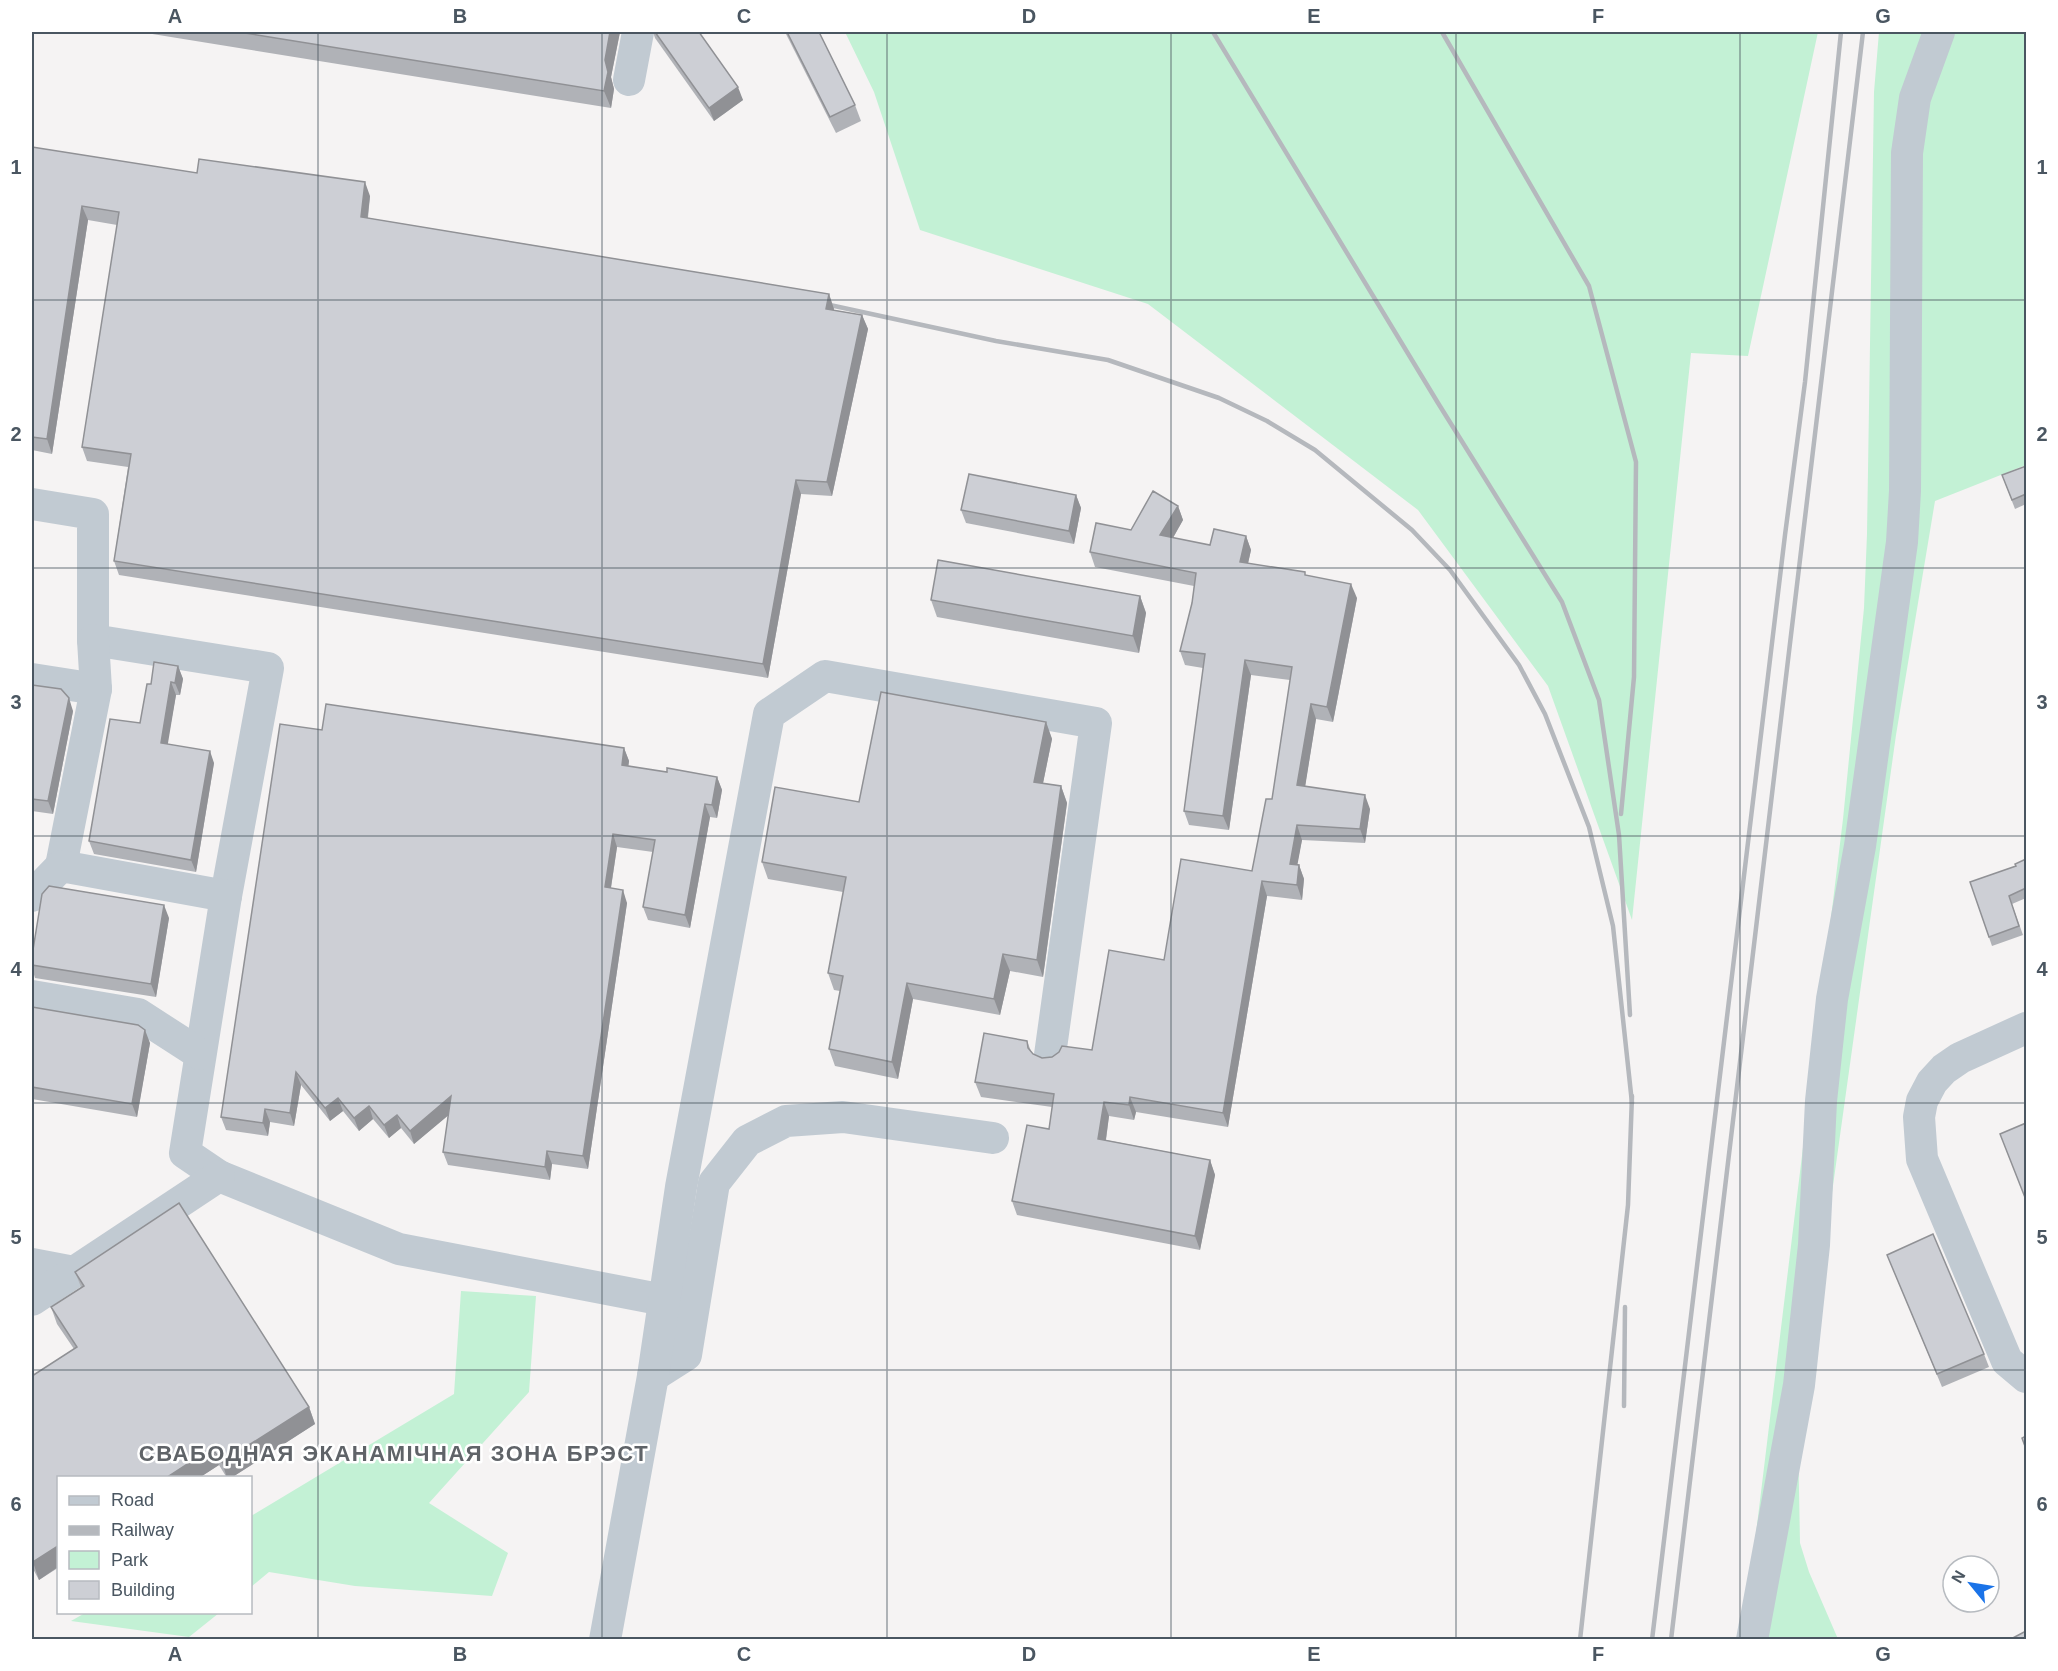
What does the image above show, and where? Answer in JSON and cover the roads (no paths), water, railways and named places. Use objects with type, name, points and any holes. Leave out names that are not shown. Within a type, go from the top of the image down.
[{"type":"lane","points":[[629,80],[638,32]]},
{"type":"lane","points":[[1752,1640],[1798,1385],[1814,1245],[1821,1101],[1831,1010],[1860,846],[1902,542],[1905,491],[1907,153],[1915,98],[1939,32]]},
{"type":"lane","points":[[32,504],[93,514],[93,640],[96,689],[61,866],[32,896]]},
{"type":"lane","points":[[93,640],[268,668],[226,896],[185,1153],[219,1176],[399,1249],[664,1300]]},
{"type":"lane","points":[[604,1640],[653,1376],[681,1187],[769,714],[825,676],[1096,723],[1050,1055]]},
{"type":"lane","points":[[32,679],[96,689]]},
{"type":"lane","points":[[61,866],[226,896]]},
{"type":"lane","points":[[32,996],[138,1014],[200,1054]]},
{"type":"lane","points":[[2026,1028],[1960,1058],[1944,1069],[1932,1082],[1922,1101],[1919,1117],[1922,1159],[2007,1361],[2026,1377]]},
{"type":"lane","points":[[653,1376],[686,1355],[714,1183],[747,1141],[786,1121],[843,1117],[993,1138]]},
{"type":"lane","points":[[32,1300],[219,1176]]},
{"type":"lane","points":[[32,1264],[74,1272]]},
{"type":"railway","points":[[1213,32],[1438,403],[1562,602],[1599,700],[1619,835],[1630,1015]]},
{"type":"railway","points":[[1442,32],[1589,286],[1636,462],[1634,677],[1621,814]]},
{"type":"railway","points":[[1652,1640],[1805,382],[1841,32]]},
{"type":"railway","points":[[1671,1640],[1863,32]]},
{"type":"railway","points":[[816,302],[996,341],[1108,360],[1219,398],[1267,421],[1315,450],[1412,530],[1450,570],[1519,665],[1545,714],[1589,827],[1613,926],[1632,1103]]},
{"type":"railway","points":[[1580,1640],[1628,1205],[1632,1096]]},
{"type":"railway","points":[[1624,1406],[1625,1307]]},
{"type":"district","name":"СВАБОДНАЯ ЭКАНАМІЧНАЯ ЗОНА БРЭСТ","points":[[394,1453]]}]
